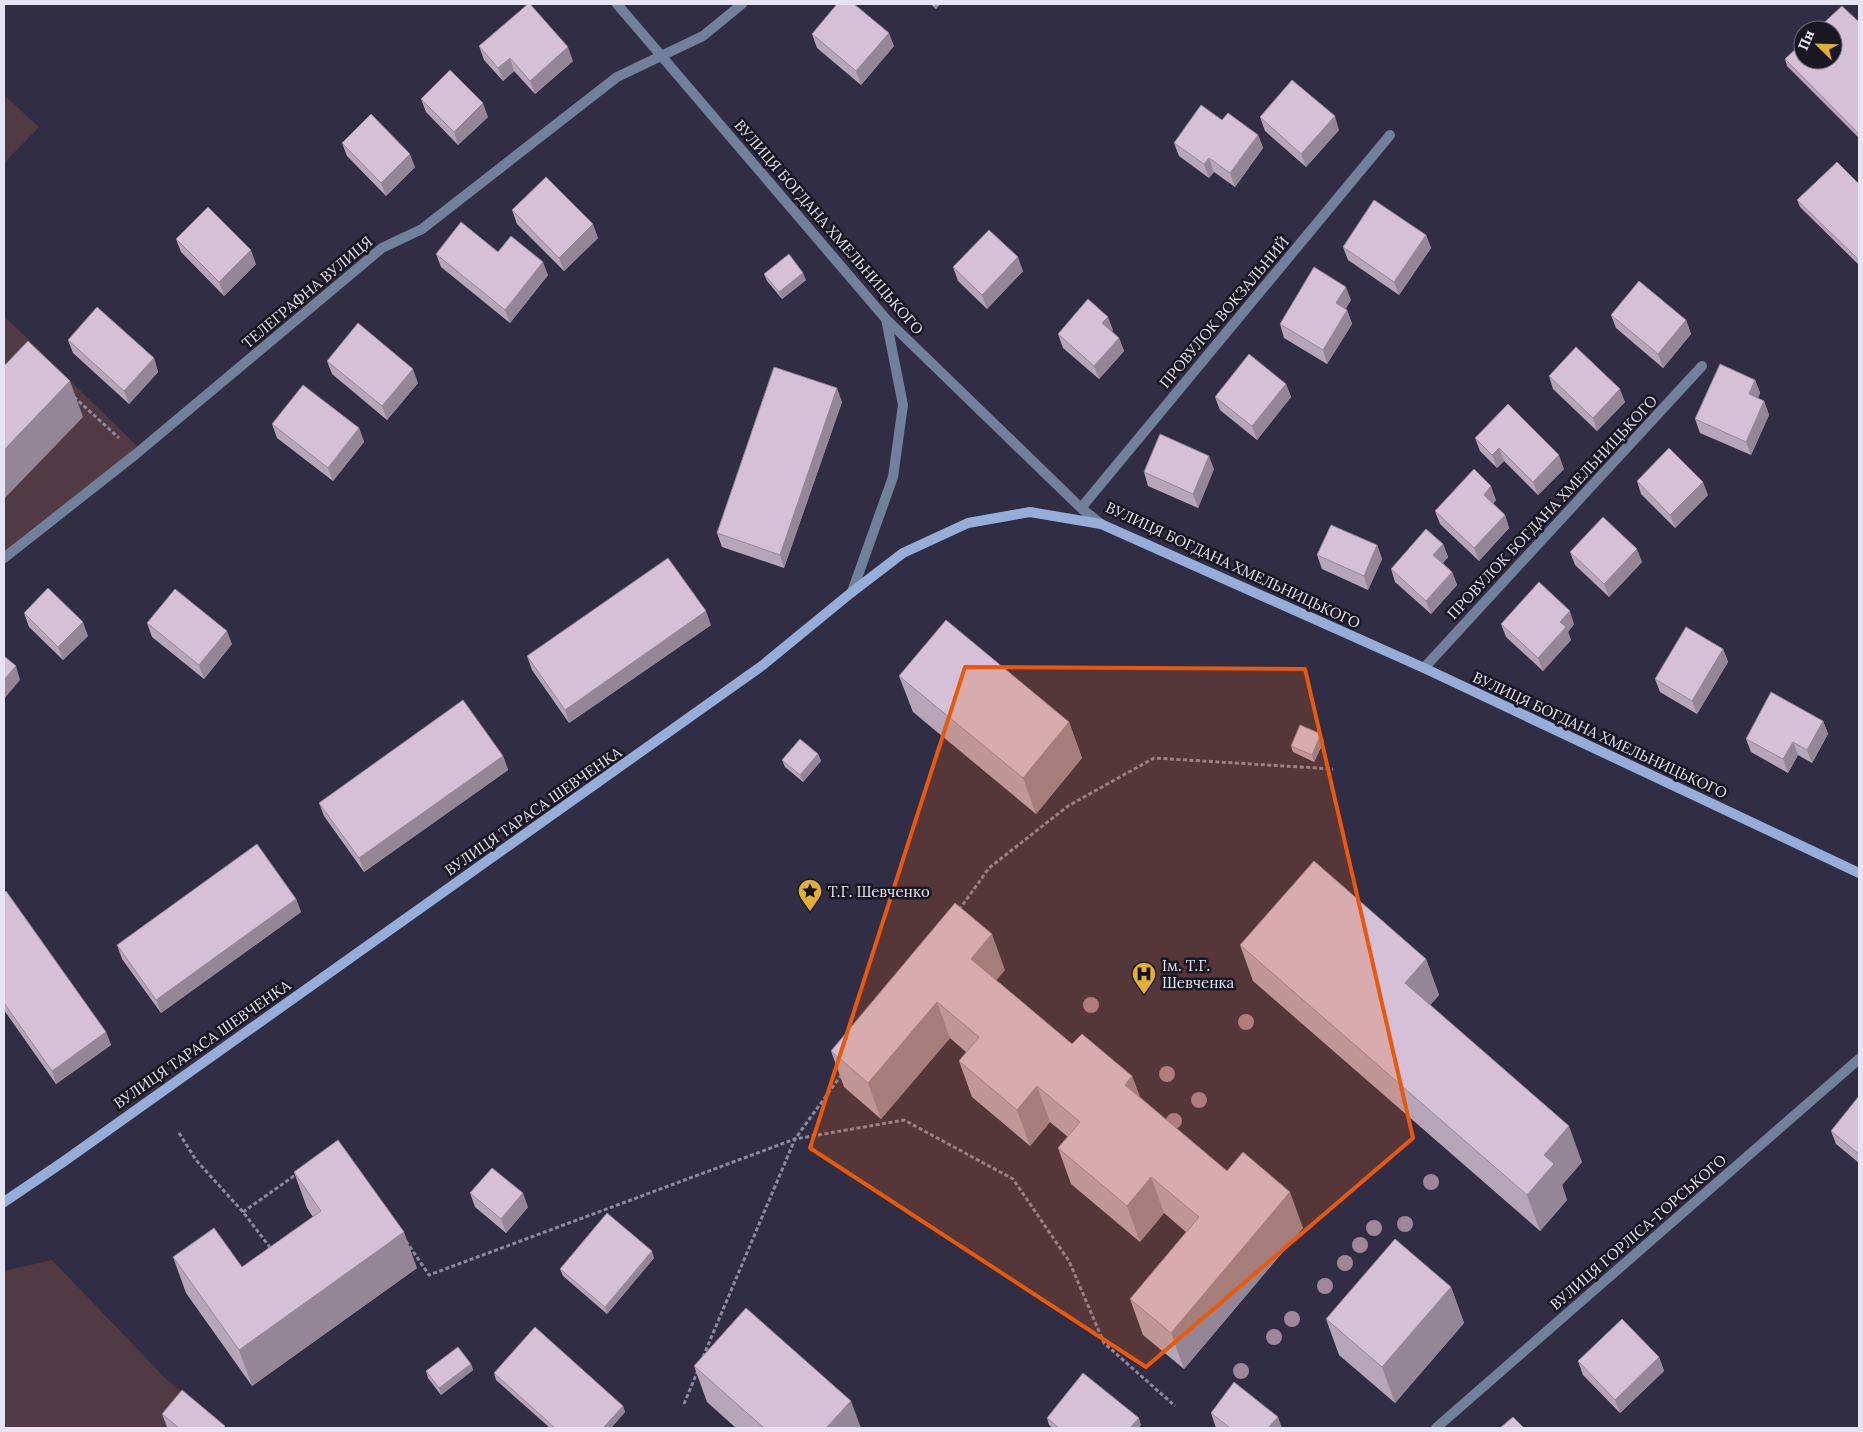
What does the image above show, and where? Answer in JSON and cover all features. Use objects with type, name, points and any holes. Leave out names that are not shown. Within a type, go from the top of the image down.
[{"type":"main road","name":"ВУЛИЦЯ ТАРАСА ШЕВЧЕНКА","points":[[4,1202],[687,720],[763,665],[903,553],[968,523],[1030,512],[1102,524]]},
{"type":"main road","name":"ВУЛИЦЯ БОГДАНА ХМЕЛЬНИЦЬКОГО","points":[[1102,524],[1424,668],[1859,873]]},
{"type":"street","name":"ВУЛИЦЯ БОГДАНА ХМЕЛЬНИЦЬКОГО","points":[[617,4],[886,320],[1081,508],[1102,524]]},
{"type":"street","name":"ТЕЛЕГРАФНА ВУЛИЦЯ","points":[[4,558],[136,454],[382,248],[422,229],[617,77],[703,36],[742,4]]},
{"type":"street","name":"ПРОВУЛОК ВОКЗАЛЬНИЙ","points":[[1081,508],[1390,134]]},
{"type":"street","points":[[852,592],[893,477],[903,405],[886,320]]},
{"type":"street","name":"ПРОВУЛОК БОГДАНА ХМЕЛЬНИЦЬКОГО","points":[[1424,668],[1702,366]]},
{"type":"street","name":"ВУЛИЦЯ ГОРЛІСА-ГОРСЬКОГО","points":[[1436,1428],[1859,1059]]},
{"type":"path","points":[[67,390],[136,454]]},
{"type":"path","points":[[955,916],[989,868],[1068,806],[1154,758],[1333,769]]},
{"type":"path","points":[[703,1358],[795,1139],[846,1067]]},
{"type":"path","points":[[401,1234],[429,1275],[795,1139],[904,1120],[1013,1179],[1069,1261],[1104,1342],[1175,1406]]},
{"type":"path","points":[[179,1133],[196,1160],[243,1212],[276,1256]]},
{"type":"path","points":[[243,1212],[299,1172]]},
{"type":"path","points":[[684,1404],[699,1368]]},
{"type":"highlighted area","points":[[965,667],[1305,669],[1413,1138],[1146,1367],[810,1148]]},
{"type":"shaded area","points":[[4,95],[39,127],[4,163]]},
{"type":"shaded area","points":[[4,316],[141,450],[4,558]]},
{"type":"shaded area","points":[[52,1260],[165,1378],[223,1428],[4,1428],[4,1271]]},
{"type":"building","points":[[528,4],[568,47],[530,81],[510,58],[498,68],[479,46]]},
{"type":"building","points":[[837,4],[854,4],[889,33],[856,71],[812,34]]},
{"type":"building","points":[[1842,6],[1859,22],[1859,134],[1796,70],[1843,70],[1843,20],[1827,20]]},
{"type":"building","points":[[1793,51],[1793,67],[1785,59]]},
{"type":"building","points":[[450,70],[483,103],[454,132],[421,99]]},
{"type":"building","points":[[1292,80],[1335,116],[1301,154],[1260,117]]},
{"type":"building","points":[[1201,105],[1222,120],[1228,113],[1258,135],[1230,173],[1209,158],[1204,164],[1174,143]]},
{"type":"building","points":[[371,114],[410,154],[381,183],[342,143]]},
{"type":"building","points":[[1837,162],[1859,184],[1859,260],[1797,200]]},
{"type":"building","points":[[546,177],[593,224],[559,258],[512,210]]},
{"type":"building","points":[[1374,200],[1426,235],[1394,282],[1343,247]]},
{"type":"building","points":[[208,207],[251,250],[219,282],[176,239]]},
{"type":"building","points":[[461,222],[498,252],[511,236],[543,262],[505,310],[436,254]]},
{"type":"building","points":[[989,230],[1018,257],[982,295],[953,267]]},
{"type":"building","points":[[789,254],[803,273],[779,292],[764,274]]},
{"type":"building","points":[[1314,267],[1346,287],[1336,303],[1347,310],[1323,350],[1280,324]]},
{"type":"building","points":[[1639,281],[1686,320],[1658,354],[1611,315]]},
{"type":"building","points":[[1088,299],[1108,317],[1102,323],[1119,338],[1094,366],[1058,334]]},
{"type":"building","points":[[97,307],[154,358],[124,391],[68,340]]},
{"type":"building","points":[[358,323],[413,369],[382,406],[327,361]]},
{"type":"building","points":[[28,341],[70,381],[4,450],[4,366]]},
{"type":"building","points":[[1576,347],[1620,389],[1593,418],[1549,376]]},
{"type":"building","points":[[1249,354],[1286,384],[1252,426],[1215,397]]},
{"type":"building","points":[[1720,364],[1755,380],[1749,394],[1764,401],[1746,442],[1695,419]]},
{"type":"building","points":[[774,367],[837,388],[780,555],[717,533]]},
{"type":"building","points":[[303,385],[359,428],[328,468],[272,424]]},
{"type":"building","points":[[1508,404],[1559,455],[1533,482],[1499,448],[1492,455],[1475,438]]},
{"type":"building","points":[[1160,434],[1209,456],[1193,494],[1144,472]]},
{"type":"building","points":[[1669,448],[1703,482],[1670,515],[1637,481]]},
{"type":"building","points":[[1474,469],[1491,486],[1484,495],[1505,515],[1474,548],[1435,511]]},
{"type":"building","points":[[1603,517],[1637,549],[1604,584],[1570,552]]},
{"type":"building","points":[[1331,525],[1377,545],[1364,576],[1317,555]]},
{"type":"building","points":[[1426,529],[1443,544],[1433,555],[1452,572],[1426,601],[1391,569]]},
{"type":"building","points":[[668,558],[706,611],[565,710],[527,656]]},
{"type":"building","points":[[1539,582],[1570,611],[1560,622],[1566,627],[1538,658],[1501,624]]},
{"type":"building","points":[[48,588],[83,622],[58,647],[24,613]]},
{"type":"building","points":[[175,589],[227,631],[199,665],[147,623]]},
{"type":"building","points":[[946,620],[1069,722],[1023,778],[899,676]]},
{"type":"building","points":[[1686,627],[1723,649],[1692,701],[1655,679]]},
{"type":"building","points":[[4,656],[16,666],[4,680]]},
{"type":"building","points":[[1771,692],[1823,721],[1807,750],[1793,742],[1783,759],[1746,739]]},
{"type":"building","points":[[463,700],[503,756],[359,858],[319,803]]},
{"type":"building","points":[[1300,725],[1321,734],[1312,755],[1291,746]]},
{"type":"building","points":[[800,739],[818,754],[800,775],[782,760]]},
{"type":"building","points":[[257,844],[296,899],[156,1000],[117,945]]},
{"type":"building","points":[[1314,861],[1426,959],[1405,983],[1569,1126],[1544,1155],[1554,1164],[1527,1195],[1240,945]]},
{"type":"building","points":[[6,891],[106,1032],[52,1071],[4,1003],[4,893]]},
{"type":"building","points":[[955,903],[992,934],[971,959],[1072,1044],[1082,1034],[1132,1076],[1125,1085],[1227,1171],[1243,1152],[1290,1192],[1171,1333],[1130,1299],[1199,1217],[1151,1177],[1127,1206],[1058,1148],[1080,1122],[1037,1086],[1017,1110],[959,1061],[979,1037],[937,1002],[868,1083],[831,1051]]},
{"type":"building","points":[[1859,1096],[1859,1154],[1831,1131]]},
{"type":"building","points":[[338,1140],[404,1232],[239,1350],[173,1257],[214,1228],[242,1267],[321,1211],[294,1172]]},
{"type":"building","points":[[492,1168],[523,1193],[501,1219],[470,1193]]},
{"type":"building","points":[[607,1213],[652,1251],[605,1307],[560,1269]]},
{"type":"building","points":[[1395,1239],[1451,1287],[1382,1367],[1326,1319]]},
{"type":"building","points":[[746,1308],[851,1401],[826,1428],[764,1428],[694,1366]]},
{"type":"building","points":[[1622,1319],[1659,1357],[1615,1400],[1578,1361]]},
{"type":"building","points":[[535,1327],[623,1406],[603,1428],[555,1428],[494,1373]]},
{"type":"building","points":[[458,1347],[471,1364],[439,1388],[426,1371]]},
{"type":"building","points":[[1083,1373],[1139,1418],[1130,1428],[1059,1428],[1047,1418]]},
{"type":"building","points":[[1234,1382],[1278,1417],[1268,1428],[1230,1428],[1211,1413]]},
{"type":"building","points":[[182,1390],[225,1426],[223,1428],[179,1428],[162,1414]]},
{"type":"building","points":[[1513,1417],[1524,1428],[1500,1428]]},
{"type":"place","name":"Т.Г. Шевченко","points":[[810,912]]},
{"type":"place","name":"Ім. Т.Г. Шевченка","points":[[1144,995]]}]
